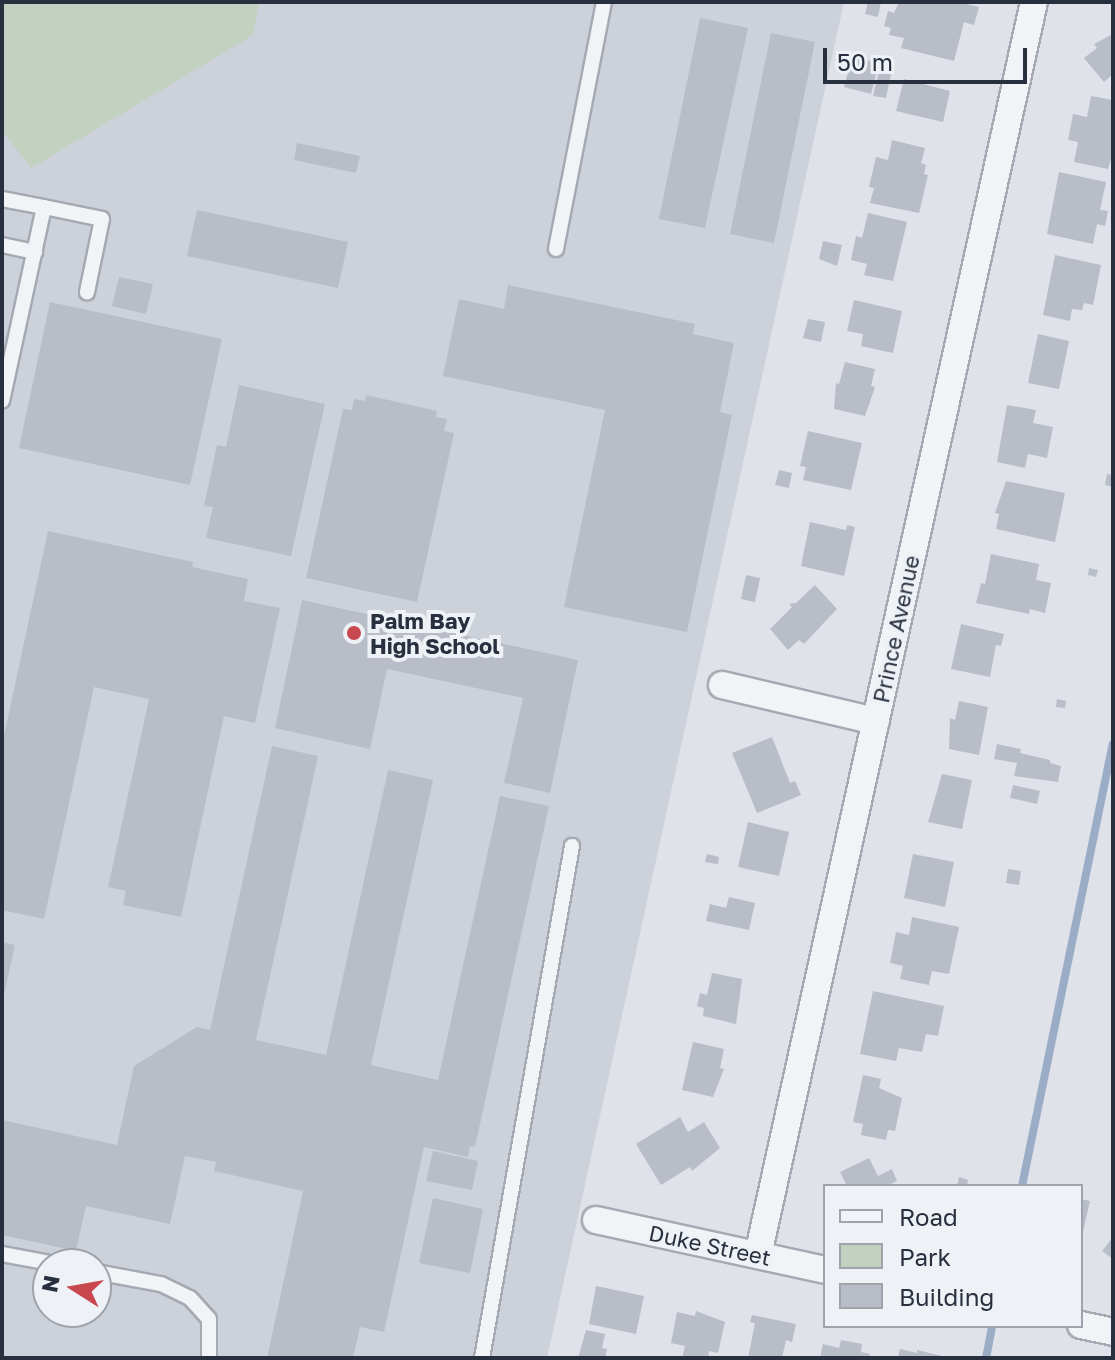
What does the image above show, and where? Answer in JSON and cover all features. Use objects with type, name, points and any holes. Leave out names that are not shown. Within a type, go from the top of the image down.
[{"type":"street","name":"Prince Avenue","points":[[758,1255],[1034,2]]},
{"type":"street","points":[[722,685],[876,721]]},
{"type":"street","name":"Duke Street","points":[[596,1220],[823,1270]]},
{"type":"street","points":[[1083,1325],[1113,1332]]},
{"type":"lane","points":[[556,249],[604,2]]},
{"type":"lane","points":[[2,199],[102,219],[87,292]]},
{"type":"lane","points":[[2,401],[44,207]]},
{"type":"lane","points":[[2,245],[35,252]]},
{"type":"lane","points":[[482,1358],[572,846]]},
{"type":"lane","points":[[2,1254],[32,1260]]},
{"type":"lane","points":[[112,1275],[161,1284],[190,1298],[209,1319],[209,1358]]},
{"type":"shaded area","name":"Palm Bay High School","points":[[2,2],[844,2],[547,1358],[2,1358]]},
{"type":"green space","points":[[2,2],[259,2],[253,35],[31,168],[2,130]]},
{"type":"building","points":[[868,2],[881,2],[878,17],[865,14]]},
{"type":"building","points":[[899,2],[959,2],[979,7],[974,25],[964,22],[954,61],[901,48],[904,38],[889,35],[891,28],[884,26],[888,11],[894,13]]},
{"type":"building","points":[[700,18],[748,28],[705,228],[659,219]]},
{"type":"building","points":[[771,33],[815,42],[774,243],[730,234]]},
{"type":"building","points":[[1113,34],[1113,74],[1104,82],[1084,58],[1097,48],[1094,44]]},
{"type":"building","points":[[852,57],[879,63],[871,94],[844,87]]},
{"type":"building","points":[[879,71],[891,74],[886,98],[873,96]]},
{"type":"building","points":[[904,79],[950,91],[943,122],[896,111]]},
{"type":"building","points":[[1091,96],[1113,100],[1113,152],[1108,169],[1074,162],[1078,142],[1068,140],[1073,114],[1087,117]]},
{"type":"building","points":[[892,140],[925,148],[921,163],[926,165],[924,174],[928,175],[919,213],[870,203],[874,188],[869,187],[876,157],[888,160]]},
{"type":"building","points":[[297,143],[360,156],[356,173],[294,160]]},
{"type":"building","points":[[1059,172],[1106,182],[1100,210],[1108,211],[1105,226],[1097,224],[1093,244],[1047,234]]},
{"type":"building","points":[[197,210],[348,242],[338,288],[187,256]]},
{"type":"building","points":[[868,213],[907,222],[893,281],[864,275],[867,264],[851,260],[856,236],[862,238]]},
{"type":"building","points":[[823,241],[842,245],[837,266],[819,259]]},
{"type":"building","points":[[1055,255],[1101,265],[1093,305],[1084,303],[1082,310],[1072,309],[1070,321],[1043,315]]},
{"type":"building","points":[[119,277],[153,284],[146,314],[112,306]]},
{"type":"building","points":[[508,285],[695,324],[693,334],[734,343],[720,412],[732,415],[687,632],[564,607],[605,410],[443,376],[459,299],[504,309]]},
{"type":"building","points":[[854,300],[902,311],[893,353],[861,346],[863,334],[847,331]]},
{"type":"building","points":[[50,302],[222,339],[190,485],[19,448]]},
{"type":"building","points":[[808,319],[825,322],[821,342],[803,338]]},
{"type":"building","points":[[1038,334],[1069,341],[1059,389],[1028,383]]},
{"type":"building","points":[[845,362],[875,369],[871,386],[875,387],[865,416],[834,409],[836,383],[839,384]]},
{"type":"building","points":[[239,385],[325,404],[291,556],[206,538],[213,507],[204,506],[217,445],[226,447]]},
{"type":"building","points":[[366,395],[437,411],[436,417],[447,419],[444,431],[454,433],[417,602],[306,578],[343,409],[352,410],[354,399],[365,401]]},
{"type":"building","points":[[1007,405],[1036,410],[1033,423],[1053,427],[1047,458],[1028,454],[1025,468],[997,462]]},
{"type":"building","points":[[808,431],[862,443],[851,490],[803,480],[806,467],[800,466]]},
{"type":"building","points":[[779,470],[792,473],[789,488],[775,485]]},
{"type":"building","points":[[1107,474],[1113,475],[1113,487],[1105,485]]},
{"type":"building","points":[[1006,481],[1065,493],[1055,542],[996,529],[999,514],[995,513]]},
{"type":"building","points":[[810,522],[846,530],[847,525],[855,527],[844,576],[801,566]]},
{"type":"building","points":[[48,531],[193,562],[192,567],[248,579],[244,601],[280,608],[255,723],[224,716],[181,917],[123,905],[126,891],[108,887],[149,699],[94,687],[44,919],[2,910],[2,745]]},
{"type":"building","points":[[991,554],[1039,564],[1036,580],[1051,583],[1045,613],[1030,609],[1029,614],[976,603],[981,583],[985,584]]},
{"type":"building","points":[[1089,568],[1098,570],[1096,577],[1088,575]]},
{"type":"building","points":[[746,575],[760,578],[755,602],[741,599]]},
{"type":"building","points":[[815,585],[837,609],[804,644],[799,640],[788,650],[770,629],[792,607],[789,604],[796,603]]},
{"type":"building","points":[[302,600],[578,660],[550,793],[504,783],[523,698],[387,669],[370,749],[275,728]]},
{"type":"building","points":[[961,624],[1004,634],[1001,646],[996,645],[990,677],[951,669]]},
{"type":"building","points":[[1057,699],[1066,701],[1065,708],[1056,707]]},
{"type":"building","points":[[959,701],[988,707],[979,755],[949,749],[950,718],[955,720]]},
{"type":"building","points":[[772,737],[790,783],[795,781],[801,795],[757,813],[732,753]]},
{"type":"building","points":[[997,744],[1021,749],[1020,753],[1061,766],[1058,782],[1014,776],[1017,763],[994,759]]},
{"type":"building","points":[[272,746],[318,756],[256,1040],[326,1055],[388,770],[433,780],[371,1065],[438,1080],[500,796],[549,806],[475,1147],[470,1146],[468,1157],[424,1147],[384,1332],[360,1327],[353,1358],[267,1358],[303,1191],[214,1171],[216,1162],[185,1156],[170,1224],[86,1206],[77,1248],[62,1248],[2,1235],[2,1120],[117,1145],[134,1066],[197,1027],[210,1030]]},
{"type":"building","points":[[942,774],[972,780],[962,829],[928,822]]},
{"type":"building","points":[[1013,785],[1040,791],[1037,804],[1010,798]]},
{"type":"building","points":[[748,822],[789,832],[779,876],[738,867]]},
{"type":"building","points":[[707,854],[719,857],[718,864],[705,862]]},
{"type":"building","points":[[913,854],[954,862],[945,907],[904,898]]},
{"type":"building","points":[[1008,869],[1021,871],[1019,885],[1006,883]]},
{"type":"building","points":[[729,897],[755,903],[749,930],[706,921],[710,904],[726,908]]},
{"type":"building","points":[[912,917],[959,927],[949,974],[932,971],[929,985],[900,979],[903,966],[890,963],[896,932],[909,935]]},
{"type":"building","points":[[2,942],[15,945],[3,999],[2,999]]},
{"type":"building","points":[[712,973],[742,979],[736,1024],[703,1016],[704,1008],[697,1006],[700,993],[707,995]]},
{"type":"building","points":[[873,991],[944,1006],[938,1036],[926,1034],[922,1052],[899,1048],[896,1061],[860,1054]]},
{"type":"building","points":[[693,1042],[724,1049],[720,1068],[724,1069],[713,1097],[682,1090]]},
{"type":"building","points":[[863,1075],[881,1079],[879,1088],[902,1098],[895,1131],[888,1130],[886,1140],[861,1135],[863,1124],[853,1122]]},
{"type":"building","points":[[680,1117],[688,1132],[704,1122],[720,1148],[692,1171],[690,1167],[661,1185],[636,1144]]},
{"type":"building","points":[[433,1151],[478,1161],[472,1190],[426,1181]]},
{"type":"building","points":[[869,1158],[878,1176],[892,1169],[897,1181],[890,1184],[846,1184],[840,1172]]},
{"type":"building","points":[[959,1177],[968,1180],[967,1184],[957,1184]]},
{"type":"building","points":[[433,1198],[483,1209],[470,1273],[419,1263]]},
{"type":"building","points":[[1083,1199],[1090,1201],[1083,1232]]},
{"type":"building","points":[[1113,1237],[1113,1259],[1102,1251]]},
{"type":"building","points":[[596,1286],[644,1296],[636,1334],[589,1324]]},
{"type":"building","points":[[696,1311],[725,1322],[718,1353],[709,1351],[708,1358],[682,1358],[685,1346],[671,1343],[677,1312],[695,1316]]},
{"type":"building","points":[[752,1315],[796,1324],[792,1342],[786,1340],[782,1358],[748,1358],[755,1323],[750,1322]]},
{"type":"building","points":[[586,1330],[605,1334],[602,1348],[607,1349],[605,1358],[578,1358]]},
{"type":"building","points":[[841,1340],[862,1344],[861,1352],[870,1354],[869,1358],[820,1358],[823,1344],[839,1348]]},
{"type":"building","points":[[900,1349],[917,1353],[917,1350],[950,1358],[898,1358]]},
{"type":"waterway","points":[[1022,1184],[1113,744]]},
{"type":"waterway","points":[[986,1358],[992,1328]]},
{"type":"place","name":"Palm Bay High School","points":[[354,633]]}]
